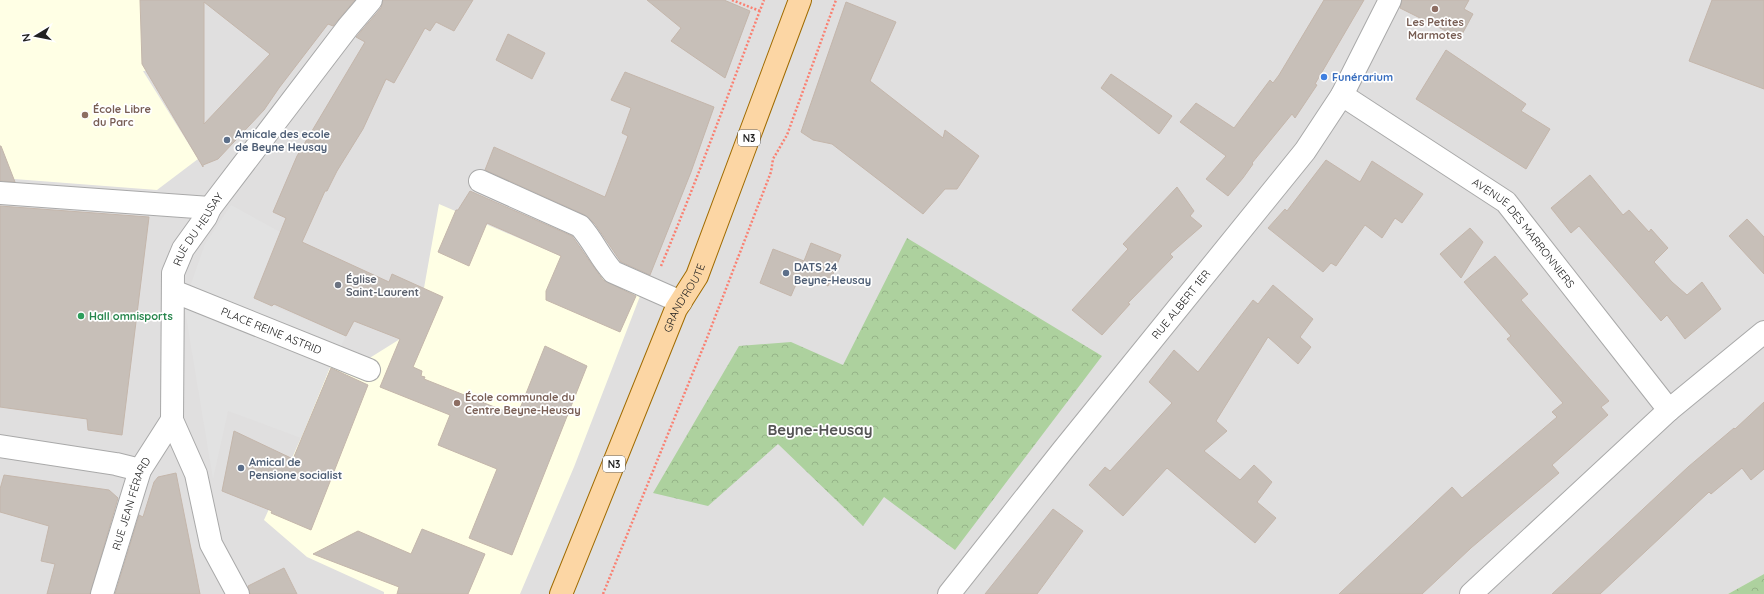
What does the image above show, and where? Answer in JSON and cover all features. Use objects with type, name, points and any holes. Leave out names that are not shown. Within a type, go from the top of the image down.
[{"type":"main road","name":"GRAND'ROUTE","points":[[561,594],[676,309],[697,276],[800,0]]},
{"type":"street","name":"RUE DU HEUSAY","points":[[238,594],[211,544],[196,474],[172,420],[173,273],[183,249],[206,217],[210,208],[348,27],[371,0]]},
{"type":"street","name":"RUE ALBERT 1ER","points":[[949,594],[1063,450],[1305,151],[1342,95],[1390,0]]},
{"type":"street","name":"AVENUE DES MARRONNIERS","points":[[1342,95],[1506,202],[1670,410]]},
{"type":"street","points":[[480,181],[580,226],[591,237],[604,263],[612,272],[681,302]]},
{"type":"street","points":[[0,193],[210,208]]},
{"type":"street","name":"PLACE REINE ASTRID","points":[[173,291],[369,370]]},
{"type":"street","points":[[1471,594],[1670,410],[1764,332]]},
{"type":"street","name":"RUE JEAN FÉRARD","points":[[102,594],[140,470],[172,420]]},
{"type":"street","points":[[0,446],[116,464],[140,470]]},
{"type":"path","points":[[732,0],[760,11]]},
{"type":"path","points":[[652,289],[679,226],[764,0]]},
{"type":"path","points":[[603,594],[740,254],[771,172],[776,153],[787,136],[836,0]]},
{"type":"shaded area","points":[[0,0],[1764,0],[1764,574],[1728,594],[0,594]]},
{"type":"shaded area","name":"École Libre du Parc","points":[[0,0],[204,0],[204,69],[143,71],[198,159],[157,190],[14,179],[0,185]]},
{"type":"shaded area","name":"École communale du Centre Beyne-Heusay","points":[[439,204],[642,291],[574,467],[520,594],[384,594],[384,592],[307,557],[264,520],[301,438],[330,367],[368,359],[400,339],[424,288]]},
{"type":"shaded area","points":[[231,205],[282,233],[274,248],[254,298],[346,336],[330,367],[301,438],[228,411],[213,479],[184,304],[205,244]]},
{"type":"green space","points":[[907,238],[1102,356],[955,550],[884,497],[863,526],[778,444],[708,506],[653,493],[739,346],[791,342],[843,365]]},
{"type":"green space","points":[[1764,574],[1764,594],[1728,594]]},
{"type":"building","points":[[140,0],[355,0],[333,26],[328,24],[264,110],[218,159],[203,165],[203,167],[142,64]],"holes":[[[204,2],[270,54],[204,124]]]},
{"type":"building","points":[[383,0],[473,0],[454,31],[436,22],[430,31],[425,28],[394,83],[386,79],[363,129],[337,171],[327,191],[325,191],[302,242],[389,282],[392,274],[443,297],[413,367],[422,371],[421,376],[425,377],[424,379],[517,416],[545,346],[587,366],[512,555],[469,538],[497,469],[438,445],[450,415],[380,387],[400,339],[354,321],[346,336],[274,304],[272,306],[254,298],[286,218],[273,212],[297,156],[365,42],[356,37],[381,8]]},
{"type":"building","points":[[647,0],[724,0],[750,11],[725,78],[671,41],[681,28]]},
{"type":"building","points":[[1324,0],[1364,0],[1315,84],[1317,85],[1295,118],[1292,114],[1252,163],[1253,164],[1243,178],[1228,196],[1206,179],[1226,156],[1180,122],[1196,103],[1234,128],[1270,80],[1273,83],[1279,75]]},
{"type":"building","points":[[1402,0],[1469,0],[1464,9],[1473,14],[1460,38],[1400,8]]},
{"type":"building","points":[[1712,0],[1764,0],[1764,89],[1689,61]]},
{"type":"building","points":[[846,2],[896,22],[870,81],[943,138],[945,130],[979,156],[957,189],[945,189],[923,214],[832,144],[813,140],[801,132]]},
{"type":"building","points":[[508,34],[545,53],[532,79],[496,60]]},
{"type":"building","points":[[1446,50],[1526,104],[1521,111],[1550,129],[1526,169],[1416,99]]},
{"type":"building","points":[[625,72],[714,107],[691,172],[650,275],[621,262],[595,224],[585,215],[485,170],[494,147],[605,197],[628,136],[622,133],[631,108],[611,100]]},
{"type":"building","points":[[1111,74],[1172,116],[1159,134],[1101,88]]},
{"type":"building","points":[[1,146],[15,182],[0,181]]},
{"type":"building","points":[[1326,160],[1360,182],[1372,161],[1423,194],[1402,223],[1395,218],[1382,238],[1365,225],[1336,266],[1331,263],[1323,272],[1268,228],[1285,209],[1287,211]]},
{"type":"building","points":[[1590,175],[1623,215],[1629,210],[1649,232],[1651,229],[1668,248],[1654,262],[1672,282],[1687,295],[1702,282],[1721,309],[1685,339],[1667,315],[1661,321],[1579,226],[1571,233],[1551,208]]},
{"type":"building","points":[[1177,187],[1194,211],[1190,216],[1202,226],[1170,254],[1173,257],[1128,303],[1130,304],[1102,335],[1072,310],[1128,249],[1123,244]]},
{"type":"building","points":[[470,191],[572,236],[603,280],[636,296],[620,332],[546,300],[546,291],[561,256],[487,223],[469,266],[438,252],[456,210],[458,210]]},
{"type":"building","points":[[0,206],[149,217],[122,435],[88,430],[87,419],[0,407]]},
{"type":"building","points":[[1747,219],[1764,237],[1764,274],[1729,236]]},
{"type":"building","points":[[1470,228],[1483,242],[1461,278],[1440,254]]},
{"type":"building","points":[[811,243],[841,255],[828,286],[800,275],[791,296],[760,283],[773,249],[804,261]]},
{"type":"building","points":[[1495,256],[1528,294],[1521,300],[1609,401],[1601,407],[1608,415],[1552,465],[1559,473],[1471,548],[1422,594],[1339,594],[1452,487],[1462,498],[1557,417],[1552,412],[1563,403],[1507,339],[1511,336],[1464,282]]},
{"type":"building","points":[[1273,285],[1313,319],[1300,337],[1311,347],[1298,364],[1268,337],[1216,421],[1227,431],[1204,451],[1240,480],[1254,465],[1272,482],[1257,502],[1276,518],[1255,543],[1167,468],[1123,516],[1089,485],[1105,467],[1110,471],[1172,403],[1149,382],[1174,350],[1198,372],[1253,300],[1258,304]]},
{"type":"building","points":[[331,368],[368,385],[311,530],[271,513],[272,511],[222,491],[234,431],[293,459]]},
{"type":"building","points":[[1764,402],[1764,469],[1751,480],[1742,468],[1711,494],[1709,492],[1600,594],[1552,594],[1688,467],[1734,428],[1735,429]]},
{"type":"building","points":[[176,473],[200,594],[115,594],[139,515],[143,517],[154,482],[158,477]]},
{"type":"building","points":[[4,475],[109,490],[118,498],[90,594],[47,594],[55,564],[41,561],[49,526],[0,512],[0,489]]},
{"type":"building","points":[[1053,509],[1083,531],[1037,594],[985,594]]},
{"type":"building","points":[[422,529],[485,554],[468,594],[397,594],[399,587],[313,554],[358,531],[411,554]]},
{"type":"building","points":[[284,568],[297,594],[250,594],[248,586]]},
{"type":"place","name":"Les Petites Marmotes","points":[[1435,9]]},
{"type":"place","name":"Funérarium","points":[[1324,77]]},
{"type":"place","name":"École Libre du Parc","points":[[85,115]]},
{"type":"place","name":"Amicale des ecole de Beyne Heusay","points":[[227,140]]},
{"type":"place","name":"DATS 24 Beyne-Heusay","points":[[786,273]]},
{"type":"place","name":"Église Saint-Laurent","points":[[338,285]]},
{"type":"place","name":"Hall omnisports","points":[[81,316]]},
{"type":"place","name":"École communale du Centre Beyne-Heusay","points":[[457,403]]},
{"type":"place","name":"Amical de Pensione socialist","points":[[241,468]]},
{"type":"district","name":"Beyne-Heusay","points":[[820,429]]}]
